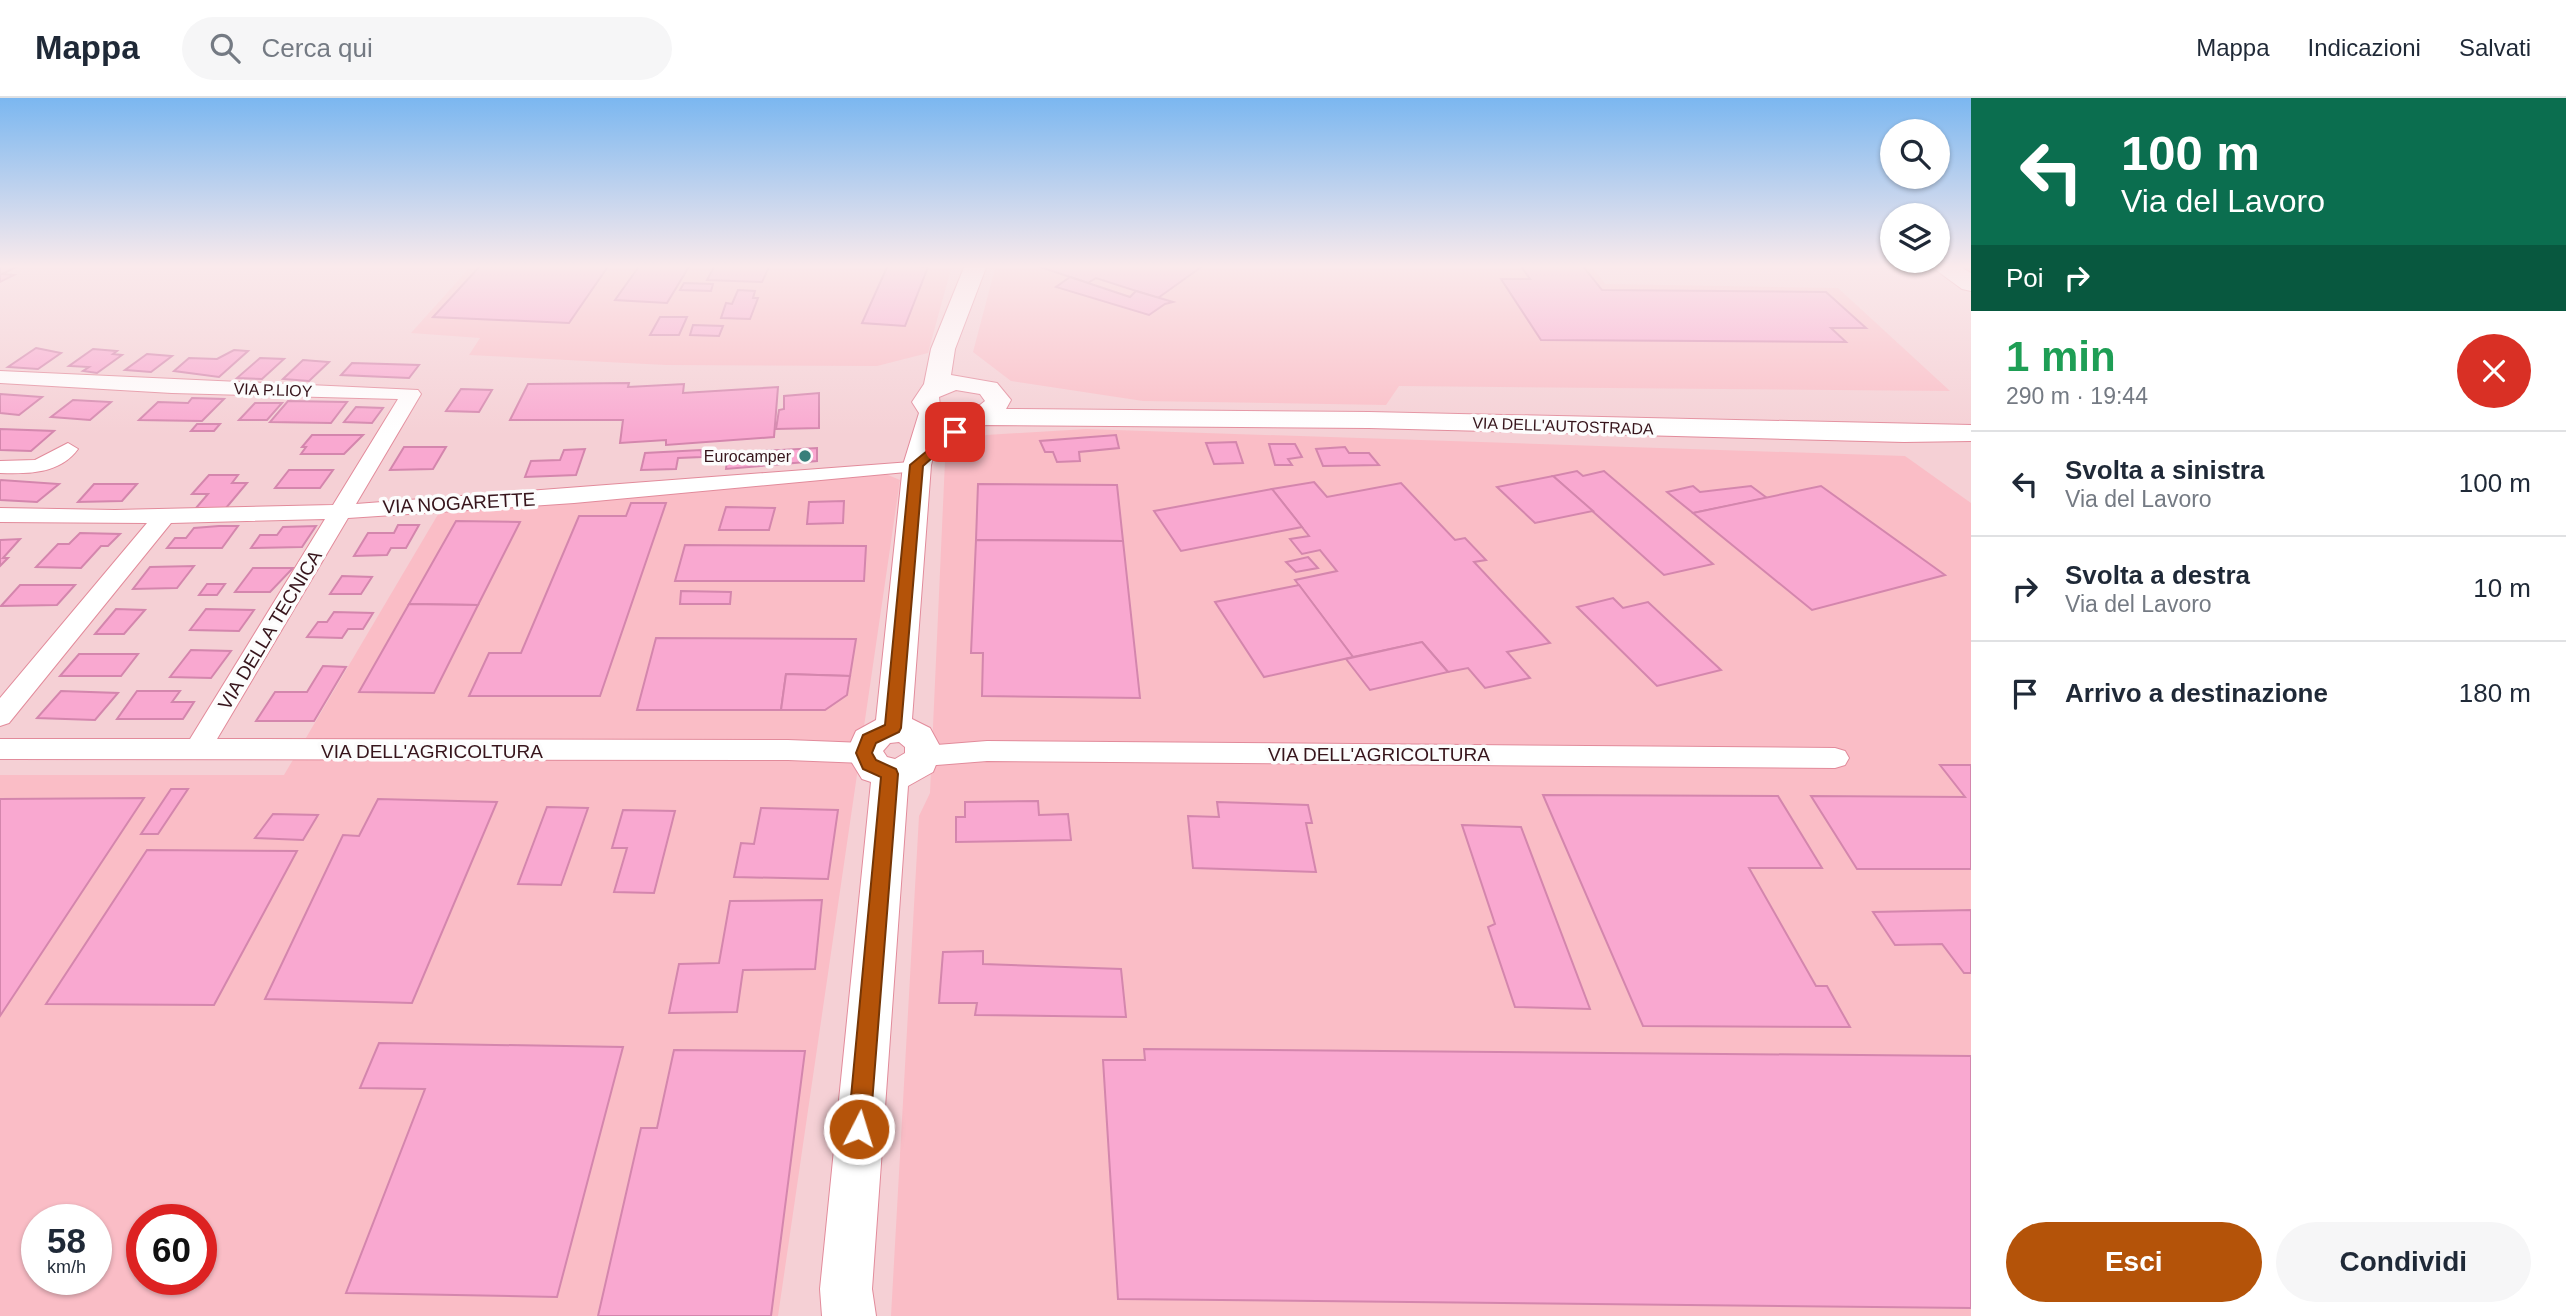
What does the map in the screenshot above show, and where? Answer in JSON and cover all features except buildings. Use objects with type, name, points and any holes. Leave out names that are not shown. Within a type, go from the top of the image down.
[{"type":"main road","points":[[844,1307],[892,761],[925,748],[918,736],[893,728],[917,465],[934,400],[943,349],[954,322]]},
{"type":"main road","points":[[917,465],[937,444],[996,406],[998,400],[943,349]]},
{"type":"main road","name":"VIA DELL'AUTOSTRADA","points":[[1155,417],[956,382],[934,400],[950,420],[1155,417],[1904,434],[1971,433]]},
{"type":"street","name":"VIA P.LIOY","points":[[0,377],[172,387],[411,394],[343,511]]},
{"type":"street","points":[[0,467],[40,467],[53,463],[68,449]]},
{"type":"street","name":"VIA NOGARETTE","points":[[0,515],[164,517],[343,511],[589,496],[917,465]]},
{"type":"street","name":"VIA DELLA TECNICA","points":[[197,750],[343,511]]},
{"type":"street","points":[[0,716],[164,517]]},
{"type":"street","name":"VIA DELL'AGRICOLTURA","points":[[0,749],[788,750],[892,761],[987,751],[1835,758]]},
{"type":"shaded area","points":[[421,322],[936,322],[928,353],[877,366],[666,365],[469,355],[480,338],[411,333]]},
{"type":"shaded area","points":[[981,322],[1875,322],[1950,391],[1399,386],[1386,405],[1143,401],[1011,381],[973,352]]},
{"type":"shaded area","points":[[1086,429],[1905,456],[1971,503],[1971,1316],[891,1316],[919,816],[930,793],[945,461],[986,435]]},
{"type":"shaded area","points":[[881,472],[900,480],[778,1316],[0,1316],[0,775],[284,775],[440,511]]},
{"type":"place","name":"Eurocamper","points":[[805,456]]},
{"type":"route","points":[[859,1129],[890,774],[869,765],[864,753],[869,739],[893,728],[917,465],[937,444],[955,432]]}]
